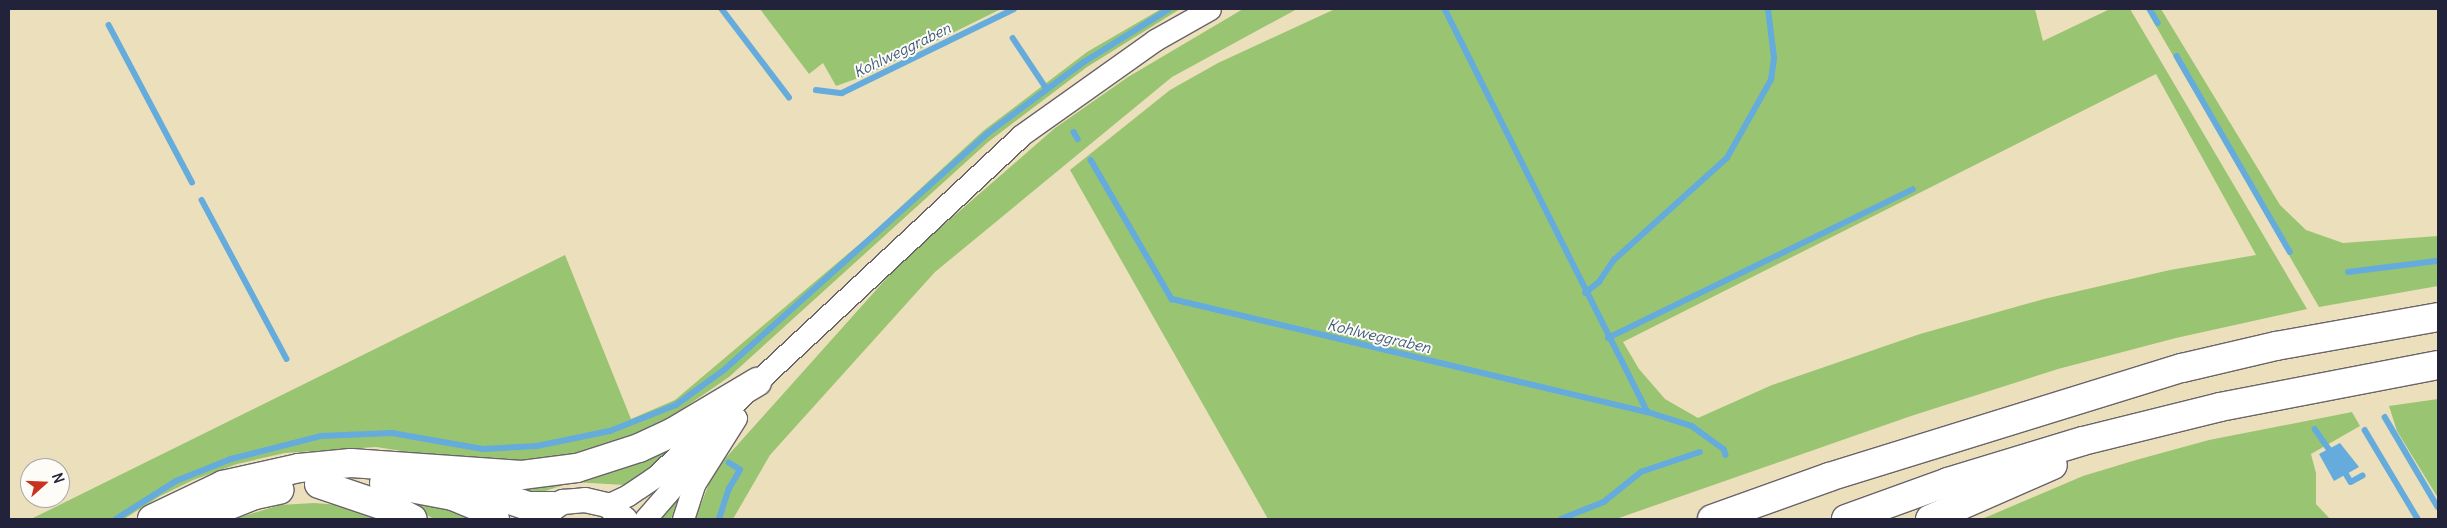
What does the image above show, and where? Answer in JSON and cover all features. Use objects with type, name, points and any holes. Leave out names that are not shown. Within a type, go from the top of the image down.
[{"type":"highway","points":[[1712,519],[1829,477],[2085,396],[2276,346],[2438,317]]},
{"type":"highway","points":[[1846,519],[1948,482],[2139,427],[2302,390],[2438,365]]},
{"type":"highway","points":[[152,519],[223,486],[290,469],[351,463],[420,470],[522,475],[577,468],[639,448],[673,432],[757,382]]},
{"type":"highway","points":[[1930,519],[2139,427]]},
{"type":"highway","points":[[420,470],[545,513]]},
{"type":"highway","points":[[195,519],[255,495],[319,484],[360,481],[426,490],[479,507],[495,519]]},
{"type":"highway","points":[[319,484],[393,509],[413,519]]},
{"type":"main road","points":[[545,513],[574,500],[616,512],[628,495],[656,476],[1020,136],[1155,40],[1210,9]]},
{"type":"main road","points":[[645,519],[682,474],[844,302]]},
{"type":"main road","points":[[683,519],[695,483],[736,418]]},
{"type":"green space","points":[[760,9],[1001,9],[867,75],[836,86],[823,63],[809,74]]},
{"type":"green space","points":[[1161,9],[1180,9],[1087,67],[988,142],[729,377],[659,425],[612,444],[567,456],[518,462],[459,460],[376,447],[285,453],[237,464],[193,480],[160,496],[124,519],[31,519],[53,508],[70,508],[70,500],[565,255],[631,419],[675,400],[869,236],[983,131],[1087,52]]},
{"type":"green space","points":[[1243,9],[1297,9],[1172,77],[935,272],[770,455],[733,519],[695,519],[714,471],[902,261],[1055,128],[1128,77]]},
{"type":"green space","points":[[1335,9],[2035,9],[2043,41],[2110,9],[2130,9],[2307,309],[2176,338],[2058,369],[1911,416],[1616,519],[1268,519],[1070,170],[1170,90],[1218,63]],"holes":[[[2156,74],[2256,255],[2170,270],[2044,299],[1920,334],[1772,385],[1698,418],[1665,399],[1639,369],[1623,342]]]},
{"type":"green space","points":[[2146,9],[2161,9],[2280,205],[2306,230],[2343,243],[2438,236],[2438,286],[2319,307]]},
{"type":"green space","points":[[2438,399],[2438,498],[2397,431],[2389,406]]},
{"type":"green space","points":[[2352,412],[2360,426],[2311,454],[2316,473],[2316,504],[2330,519],[1982,519],[2083,476],[2136,460],[2209,440]]},
{"type":"green space","points":[[673,443],[679,447],[625,485],[573,482],[536,494],[489,484]]},
{"type":"green space","points":[[681,491],[671,519],[658,519]]},
{"type":"green space","points":[[402,493],[485,519],[434,519],[406,503]]},
{"type":"green space","points":[[314,503],[341,505],[386,519],[234,519],[280,505]]},
{"type":"water","points":[[2340,443],[2359,467],[2334,481],[2319,454]]},
{"type":"waterway","name":"Kohlweggraben","points":[[722,9],[789,97]]},
{"type":"waterway","name":"Kohlweggraben","points":[[816,90],[842,93],[1014,9]]},
{"type":"waterway","points":[[116,519],[176,481],[231,459],[321,436],[392,433],[483,449],[537,446],[610,431],[676,405],[724,370],[987,134],[1084,62],[1169,9]]},
{"type":"waterway","points":[[1445,9],[1648,412]]},
{"type":"waterway","points":[[1585,293],[1599,282],[1614,260],[1727,158],[1771,80],[1774,58],[1768,9]]},
{"type":"waterway","points":[[2150,9],[2158,23]]},
{"type":"waterway","points":[[109,25],[192,182]]},
{"type":"waterway","name":"Kohlweggraben","points":[[1013,38],[1045,86]]},
{"type":"waterway","points":[[2177,56],[2290,252]]},
{"type":"waterway","name":"Kohlweggraben","points":[[1074,132],[1078,139]]},
{"type":"waterway","name":"Kohlweggraben","points":[[1091,160],[1172,299],[1648,412],[1692,426],[1724,449],[1726,455]]},
{"type":"waterway","points":[[1608,338],[1913,189]]},
{"type":"waterway","points":[[202,200],[287,359]]},
{"type":"waterway","points":[[2348,272],[2438,261]]},
{"type":"waterway","points":[[2385,417],[2438,507]]},
{"type":"waterway","points":[[2315,429],[2332,453]]},
{"type":"waterway","points":[[2365,430],[2418,519]]},
{"type":"waterway","points":[[1561,519],[1604,502],[1641,472],[1700,452]]},
{"type":"waterway","points":[[719,519],[729,489],[740,470],[729,463]]},
{"type":"waterway","points":[[2342,467],[2351,482],[2362,476]]}]
